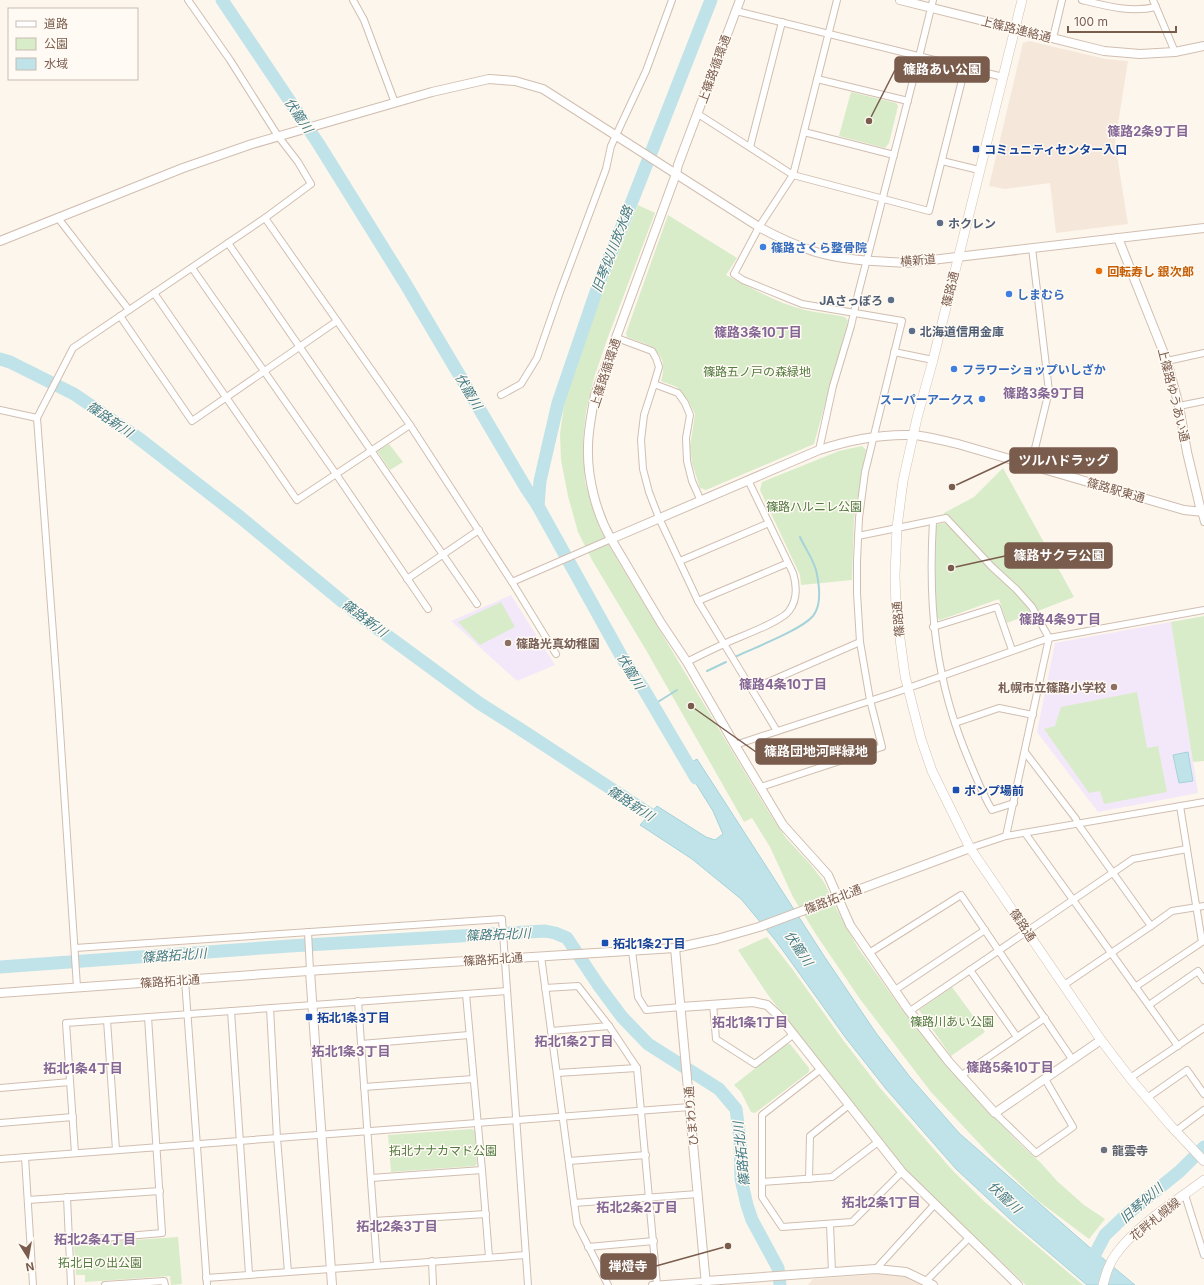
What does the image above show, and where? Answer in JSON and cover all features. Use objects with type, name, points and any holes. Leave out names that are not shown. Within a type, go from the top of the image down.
[{"type":"main road","name":"篠路通","points":[[1022,0],[913,435],[903,481],[897,527],[895,575],[899,642],[907,687],[932,770],[970,848],[1101,1040],[1147,1098],[1191,1148],[1204,1160]]},
{"type":"main road","name":"花畔札幌線","points":[[1103,1285],[1110,1263],[1126,1243],[1140,1229],[1204,1180]]},
{"type":"street","points":[[77,987],[37,418],[73,348],[265,218],[311,184],[281,135],[188,0]]},
{"type":"street","points":[[353,0],[364,20],[395,103]]},
{"type":"street","points":[[501,395],[521,384],[537,358],[606,169],[611,146],[617,136],[646,71],[672,0]]},
{"type":"street","name":"上篠路循環通","points":[[740,0],[678,165],[624,314],[617,338],[595,395],[590,419],[588,448],[590,480],[597,506],[611,539],[661,623],[687,662],[783,825],[828,874],[850,924],[910,1011],[995,1113]]},
{"type":"street","points":[[761,787],[882,747],[870,700],[860,642],[856,593],[858,536],[859,518],[866,472],[902,321],[802,304],[743,280],[734,274],[759,227],[793,175],[837,0]]},
{"type":"street","name":"上篠路連絡通","points":[[900,0],[932,4],[1015,29],[1104,50],[1140,54],[1175,52],[1204,46]]},
{"type":"street","points":[[1053,38],[1062,0]]},
{"type":"street","points":[[1082,0],[1108,7],[1143,10],[1156,7]]},
{"type":"street","points":[[1153,0],[1175,52]]},
{"type":"street","points":[[819,450],[833,386],[854,313],[932,4]]},
{"type":"street","points":[[736,11],[1003,77]]},
{"type":"street","points":[[750,147],[782,22]]},
{"type":"street","points":[[698,114],[793,175],[929,211],[965,68]]},
{"type":"street","name":"横新道","points":[[0,241],[183,168],[281,135],[432,92],[489,79],[515,81],[543,89],[759,227],[791,243],[816,252],[842,258],[906,263],[1204,228]]},
{"type":"street","points":[[817,79],[908,101]]},
{"type":"street","points":[[804,132],[894,155]]},
{"type":"street","points":[[942,161],[979,170]]},
{"type":"street","points":[[58,218],[129,310]]},
{"type":"street","points":[[265,218],[410,425],[479,530],[556,654]]},
{"type":"street","name":"上篠路ゆうあい通","points":[[1118,238],[1167,361],[1179,406],[1187,452],[1203,512]]},
{"type":"street","points":[[228,243],[477,604]]},
{"type":"street","points":[[1031,466],[1049,391],[1032,248]]},
{"type":"street","points":[[192,268],[428,608]]},
{"type":"street","points":[[154,293],[297,500],[410,425]]},
{"type":"street","points":[[120,316],[192,421],[337,321]]},
{"type":"street","points":[[617,338],[652,351],[659,367],[644,415],[641,440],[643,469],[649,492],[659,518],[698,601],[777,731]]},
{"type":"street","points":[[894,352],[932,360]]},
{"type":"street","points":[[1167,361],[1204,353]]},
{"type":"street","points":[[654,384],[678,393],[685,403],[690,415],[686,438],[687,461],[692,481],[701,500]]},
{"type":"street","points":[[1179,406],[1204,401]]},
{"type":"street","points":[[0,410],[37,418]]},
{"type":"street","points":[[512,582],[819,450],[841,443],[875,437],[913,435]]},
{"type":"street","name":"篠路駅東通","points":[[913,435],[958,444],[1184,510],[1203,512]]},
{"type":"street","points":[[687,662],[778,620],[789,612],[794,603],[796,584],[788,562],[748,480]]},
{"type":"street","points":[[1203,512],[1204,522]]},
{"type":"street","points":[[858,536],[946,518],[1032,607],[1049,638],[1006,836]]},
{"type":"street","points":[[933,521],[931,574],[933,627],[941,676],[961,741],[984,796],[992,810],[1014,803]]},
{"type":"street","points":[[680,561],[769,523]]},
{"type":"street","points":[[407,579],[479,530]]},
{"type":"street","points":[[698,601],[788,562]]},
{"type":"street","points":[[933,627],[996,607],[1012,650]]},
{"type":"street","points":[[735,745],[1049,638],[1204,610]]},
{"type":"street","points":[[752,689],[860,642]]},
{"type":"street","points":[[955,723],[999,708],[1033,715]]},
{"type":"street","points":[[1025,752],[1076,819],[1078,824],[1151,926]]},
{"type":"street","points":[[970,848],[1006,836],[1204,802]]},
{"type":"street","points":[[1136,987],[1202,942],[1180,806]]},
{"type":"street","points":[[1025,833],[1178,1046]]},
{"type":"street","name":"篠路拓北通","points":[[0,993],[505,958],[675,948],[717,939],[759,927],[817,904],[970,848]]},
{"type":"street","points":[[910,1011],[1133,859],[1187,849]]},
{"type":"street","points":[[869,953],[961,895],[1072,1059]]},
{"type":"street","points":[[1064,985],[1172,911],[1204,906]]},
{"type":"street","points":[[75,950],[502,919],[528,1285]]},
{"type":"street","points":[[895,990],[984,930]]},
{"type":"street","points":[[308,934],[332,1285]]},
{"type":"street","name":"ひまわり通","points":[[675,948],[706,1283]]},
{"type":"street","points":[[632,951],[638,998],[646,1010],[753,1002],[767,1005],[780,1016],[902,1172],[1018,1285]]},
{"type":"street","points":[[541,956],[577,1224],[608,1285]]},
{"type":"street","points":[[970,970],[1017,1037]]},
{"type":"street","points":[[1149,1005],[1198,971],[1204,980]]},
{"type":"street","points":[[185,980],[207,1285]]},
{"type":"street","points":[[545,988],[578,986],[609,1026],[637,1068],[658,1285]]},
{"type":"street","points":[[75,1153],[66,1023],[187,1013],[507,991]]},
{"type":"street","points":[[466,994],[489,1258]]},
{"type":"street","points":[[358,1001],[377,1265]]},
{"type":"street","points":[[713,1004],[716,1039],[755,1064],[794,1034]]},
{"type":"street","points":[[270,1008],[277,1138],[288,1272]]},
{"type":"street","points":[[230,1011],[249,1274]]},
{"type":"street","points":[[68,1241],[162,1233],[148,1017]]},
{"type":"street","points":[[962,1075],[1045,1018]]},
{"type":"street","points":[[107,1020],[116,1150]]},
{"type":"street","points":[[551,1031],[609,1026]]},
{"type":"street","points":[[1130,1078],[1204,1028]]},
{"type":"street","points":[[361,1044],[469,1035]]},
{"type":"street","points":[[1045,1079],[1073,1127],[1036,1152],[995,1113],[1101,1040]]},
{"type":"street","points":[[557,1073],[637,1068]]},
{"type":"street","points":[[821,1069],[762,1115],[762,1197],[782,1227],[852,1222],[902,1172]]},
{"type":"street","points":[[1147,1098],[1187,1070],[1204,1094]]},
{"type":"street","points":[[364,1087],[473,1079]]},
{"type":"street","points":[[0,1088],[70,1082]]},
{"type":"street","points":[[810,1179],[810,1136],[849,1105]]},
{"type":"street","points":[[0,1159],[690,1107]]},
{"type":"street","points":[[1176,1131],[1204,1110]]},
{"type":"street","points":[[0,1122],[73,1117]]},
{"type":"street","points":[[762,1182],[832,1177],[878,1142]]},
{"type":"street","points":[[569,1161],[646,1155]]},
{"type":"street","points":[[25,1157],[33,1285]]},
{"type":"street","points":[[371,1178],[482,1170]]},
{"type":"street","points":[[28,1200],[160,1191]]},
{"type":"street","points":[[574,1203],[698,1194]]},
{"type":"street","points":[[1184,1195],[1204,1255]]},
{"type":"street","points":[[67,1197],[71,1285]]},
{"type":"street","points":[[876,1269],[935,1204]]},
{"type":"street","points":[[374,1221],[486,1214]]},
{"type":"street","points":[[830,1224],[832,1272]]},
{"type":"street","points":[[652,1285],[706,1283],[876,1269],[906,1272],[930,1283],[969,1238]]},
{"type":"street","points":[[588,1246],[654,1240]]},
{"type":"street","points":[[206,1278],[526,1255]]},
{"type":"street","points":[[432,1261],[433,1285]]},
{"type":"street","points":[[105,1285],[164,1281],[165,1285]]},
{"type":"shaded area","points":[[1029,41],[1106,59],[1128,61],[1115,143],[1128,224],[1056,233],[1050,183],[1005,189],[989,186],[1023,43]]},
{"type":"shaded area","name":"篠路光真幼稚園","points":[[511,595],[555,665],[517,681],[451,621]]},
{"type":"shaded area","name":"札幌市立篠路小学校","points":[[1171,622],[1198,793],[1098,812],[1037,732],[1055,643]]},
{"type":"shaded area","points":[[893,1273],[913,1278],[927,1285],[808,1285],[813,1279]]},
{"type":"green space","points":[[851,92],[896,103],[898,106],[889,143],[885,148],[839,136]]},
{"type":"green space","points":[[638,205],[655,213],[608,337],[594,378],[586,412],[583,440],[585,482],[599,527],[768,811],[786,838],[811,865],[824,882],[837,910],[858,948],[900,1007],[956,1075],[1018,1142],[1041,1163],[1057,1181],[1084,1205],[1105,1219],[1089,1239],[1037,1200],[991,1156],[931,1092],[860,999],[817,936],[793,897],[770,847],[752,818],[744,822],[646,650],[592,560],[578,532],[568,496],[561,460],[560,434],[564,405],[597,305]]},
{"type":"green space","name":"篠路五ノ戸の森緑地","points":[[668,215],[737,258],[726,275],[784,303],[805,310],[845,317],[848,321],[814,444],[706,490],[700,488],[692,463],[690,447],[695,414],[688,400],[677,387],[661,381],[663,363],[656,351],[643,343],[627,337],[626,333]]},
{"type":"green space","points":[[389,444],[403,462],[390,470],[377,451]]},
{"type":"green space","name":"篠路ハルニレ公園","points":[[862,446],[866,450],[854,519],[852,580],[801,585],[800,575],[760,490],[762,482],[839,451]]},
{"type":"green space","points":[[1003,468],[1074,597],[1007,623],[999,599],[940,620],[937,618],[935,583],[936,527],[938,524],[946,523],[944,513],[974,497]]},
{"type":"green space","points":[[501,602],[515,627],[480,645],[458,622]]},
{"type":"green space","points":[[1204,616],[1204,761],[1193,762],[1171,622]]},
{"type":"green space","points":[[1137,692],[1147,748],[1158,746],[1167,792],[1104,804],[1100,791],[1089,793],[1044,729],[1055,726],[1061,707]]},
{"type":"green space","points":[[767,937],[880,1088],[954,1172],[985,1202],[1083,1285],[1026,1285],[904,1168],[768,995],[738,950]]},
{"type":"green space","name":"篠路川あい公園","points":[[952,987],[985,1032],[951,1056],[919,1010]]},
{"type":"green space","points":[[786,1044],[790,1044],[809,1068],[809,1072],[755,1113],[751,1112],[741,1092],[734,1085]]},
{"type":"green space","name":"拓北ナナカマド公園","points":[[472,1129],[475,1131],[477,1164],[475,1166],[391,1172],[388,1135]]},
{"type":"green space","name":"拓北日の出公園","points":[[178,1237],[182,1284],[171,1285],[170,1276],[85,1282],[85,1275],[76,1275],[74,1247],[76,1244]]},
{"type":"water","points":[[1188,752],[1193,781],[1179,783],[1173,755]]},
{"type":"water","points":[[697,759],[824,956],[876,1033],[910,1077],[959,1133],[1088,1246],[1135,1285],[1087,1285],[1014,1223],[956,1169],[886,1089],[845,1037],[776,941],[741,899],[692,859],[640,825],[657,806],[706,837],[715,840],[723,834],[713,811],[685,766]]},
{"type":"waterway","name":"伏籠川","points":[[222,0],[318,143],[405,283],[538,506],[624,661],[643,688],[696,778]]},
{"type":"waterway","name":"旧琴似川放水路","points":[[538,506],[540,481],[558,403],[600,280],[711,0]]},
{"type":"waterway","name":"篠路新川","points":[[0,359],[10,362],[74,394],[137,437],[240,517],[355,612],[479,703],[665,824]]},
{"type":"waterway","points":[[737,656],[799,627],[813,616],[816,611],[819,600],[816,570],[800,537]]},
{"type":"waterway","points":[[707,671],[726,662]]},
{"type":"waterway","points":[[653,705],[677,690]]},
{"type":"waterway","name":"篠路拓北川","points":[[0,967],[290,946],[545,931],[555,933],[567,938],[622,1017],[648,1044],[719,1089],[736,1109],[740,1139],[741,1179],[747,1205],[752,1220],[778,1268],[780,1285]]},
{"type":"waterway","name":"旧琴似川","points":[[1090,1269],[1095,1254],[1105,1235],[1125,1216],[1180,1171],[1204,1147]]},
{"type":"place","name":"篠路あい公園","points":[[869,121]]},
{"type":"place","name":"コミュニティセンター入口","points":[[976,149]]},
{"type":"place","name":"ホクレン","points":[[940,223]]},
{"type":"place","name":"篠路さくら整骨院","points":[[763,247]]},
{"type":"place","name":"回転寿し 銀次郎","points":[[1099,271]]},
{"type":"place","name":"しまむら","points":[[1009,294]]},
{"type":"place","name":"JAさっぽろ","points":[[891,300]]},
{"type":"place","name":"北海道信用金庫","points":[[912,331]]},
{"type":"place","name":"フラワーショップいしざか","points":[[954,369]]},
{"type":"place","name":"スーパーアークス","points":[[982,399]]},
{"type":"place","name":"ツルハドラッグ","points":[[952,487]]},
{"type":"place","name":"篠路サクラ公園","points":[[951,568]]},
{"type":"place","name":"篠路光真幼稚園","points":[[508,643]]},
{"type":"place","name":"札幌市立篠路小学校","points":[[1114,687]]},
{"type":"place","name":"篠路団地河畔緑地","points":[[691,706]]},
{"type":"place","name":"ポンプ場前","points":[[956,790]]},
{"type":"place","name":"拓北1条2丁目","points":[[605,943]]},
{"type":"place","name":"拓北1条3丁目","points":[[309,1017]]},
{"type":"place","name":"龍雲寺","points":[[1104,1150]]},
{"type":"place","name":"禅燈寺","points":[[728,1246]]},
{"type":"district","name":"篠路2条9丁目","points":[[1148,131]]},
{"type":"district","name":"篠路3条10丁目","points":[[758,332]]},
{"type":"district","name":"篠路3条9丁目","points":[[1044,393]]},
{"type":"district","name":"篠路4条9丁目","points":[[1060,619]]},
{"type":"district","name":"篠路4条10丁目","points":[[783,684]]},
{"type":"district","name":"拓北1条1丁目","points":[[750,1022]]},
{"type":"district","name":"拓北1条2丁目","points":[[574,1041]]},
{"type":"district","name":"拓北1条3丁目","points":[[351,1051]]},
{"type":"district","name":"篠路5条10丁目","points":[[1010,1067]]},
{"type":"district","name":"拓北1条4丁目","points":[[83,1068]]},
{"type":"district","name":"拓北2条1丁目","points":[[881,1202]]},
{"type":"district","name":"拓北2条2丁目","points":[[637,1207]]},
{"type":"district","name":"拓北2条3丁目","points":[[397,1226]]},
{"type":"district","name":"拓北2条4丁目","points":[[95,1239]]}]
